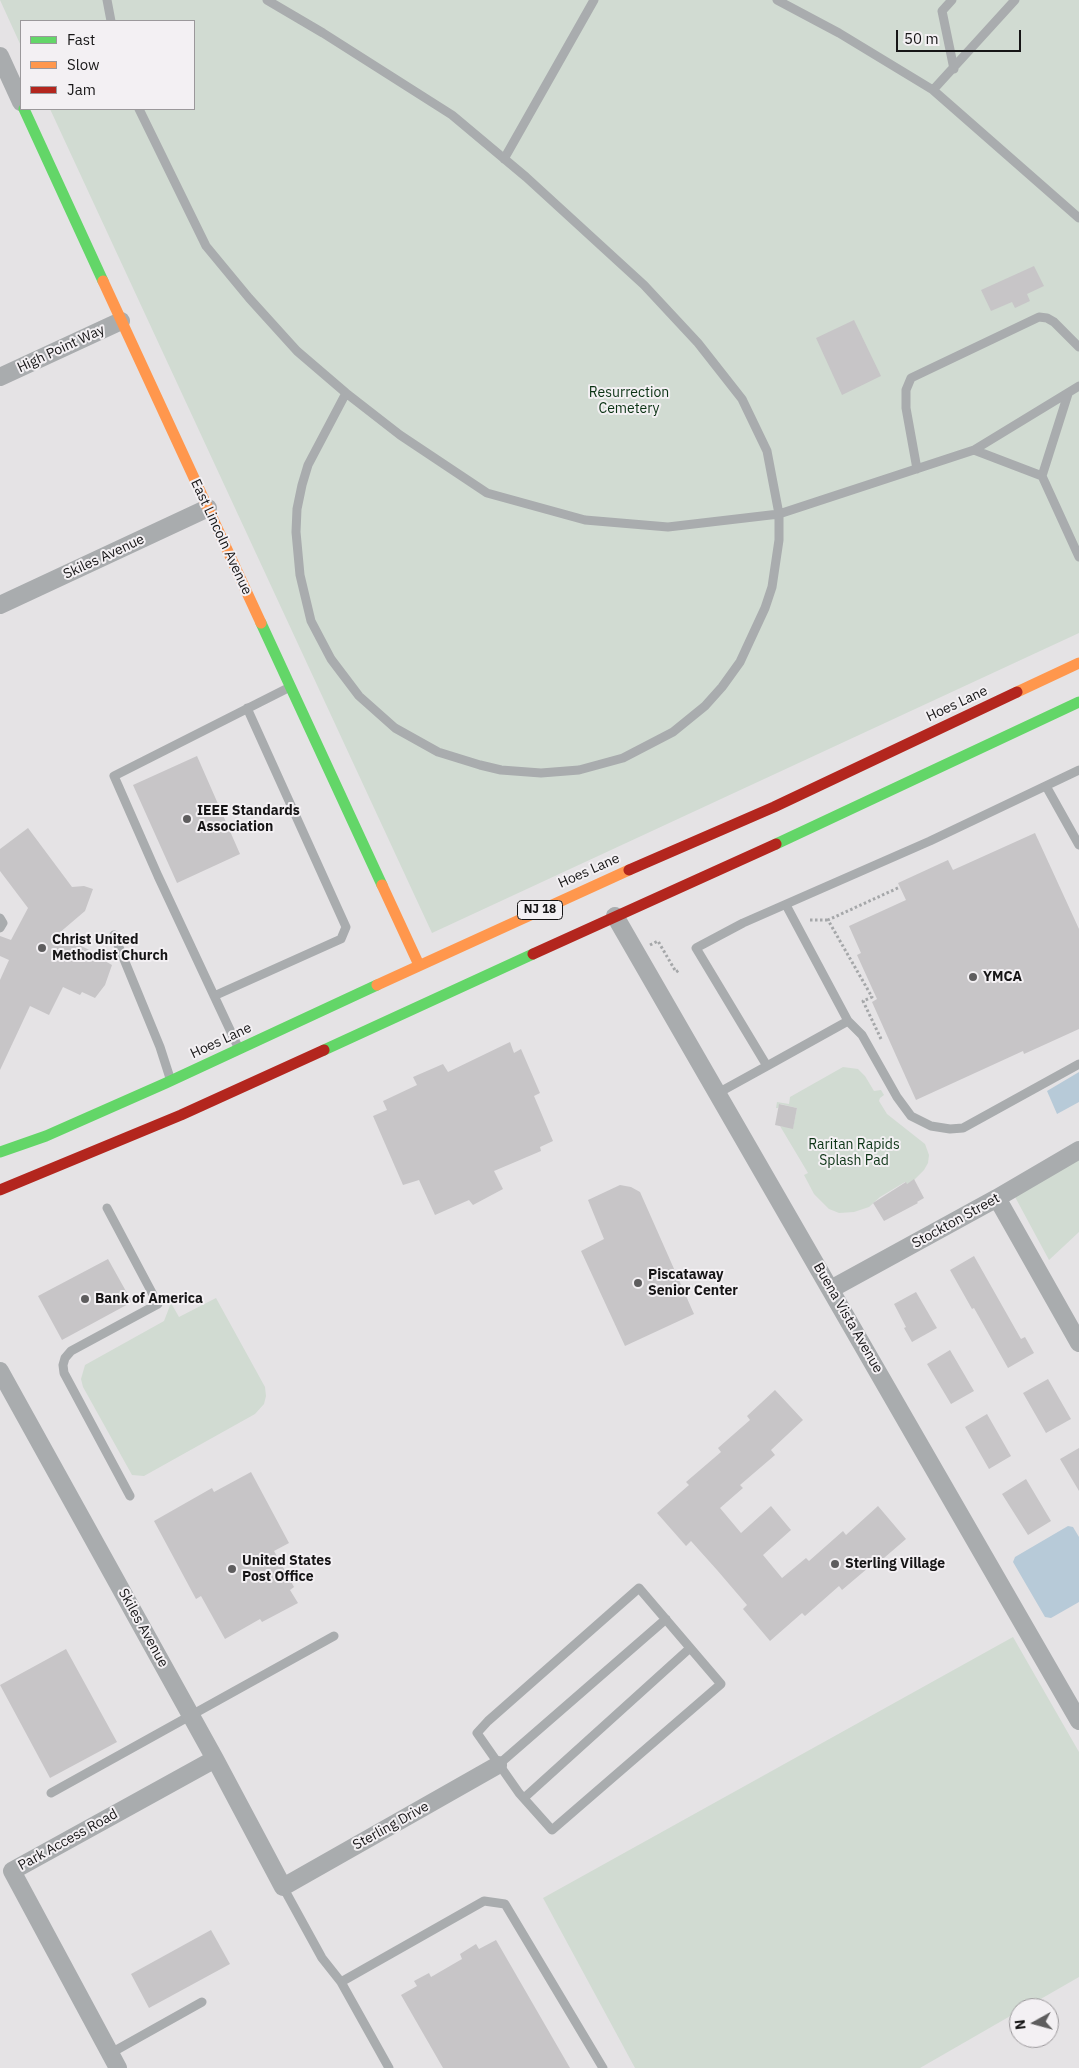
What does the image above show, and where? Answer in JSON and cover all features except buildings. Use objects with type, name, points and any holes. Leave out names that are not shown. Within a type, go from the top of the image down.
[{"type":"main road","name":"East Lincoln Avenue","points":[[24,110],[419,965]]},
{"type":"main road","name":"Hoes Lane","points":[[0,1152],[46,1136],[171,1081],[598,883],[774,807],[1079,663]]},
{"type":"main road","name":"NJ 18","points":[[0,1190],[181,1115],[1079,702]]},
{"type":"street","points":[[0,56],[20,100]]},
{"type":"street","name":"High Point Way","points":[[0,377],[121,320]]},
{"type":"street","name":"Skiles Avenue","points":[[0,605],[208,508]]},
{"type":"street","name":"Buena Vista Avenue","points":[[615,916],[1079,1721]]},
{"type":"street","name":"Stockton Street","points":[[831,1289],[997,1198],[1079,1150]]},
{"type":"street","points":[[997,1198],[1079,1343]]},
{"type":"street","name":"Skiles Avenue","points":[[0,1371],[215,1759],[283,1887]]},
{"type":"street","name":"Park Access Road","points":[[114,2060],[12,1871],[215,1759]]},
{"type":"street","name":"Sterling Drive","points":[[283,1887],[498,1766]]},
{"type":"lane","points":[[107,0],[111,20]]},
{"type":"lane","points":[[267,0],[323,33],[452,115],[504,159],[644,285],[698,343],[742,399],[766,451],[779,514],[779,540],[772,587],[756,632],[740,662],[722,687],[705,706],[673,732],[623,758],[580,770],[541,773],[501,770],[455,759],[425,746],[395,728],[359,696],[330,659],[311,621],[303,596],[296,532],[297,509],[302,485],[308,465],[346,393]]},
{"type":"lane","points":[[504,159],[594,0]]},
{"type":"lane","points":[[777,0],[839,33],[933,90],[1079,218]]},
{"type":"lane","points":[[952,0],[942,11],[954,69]]},
{"type":"lane","points":[[933,90],[1015,0]]},
{"type":"lane","points":[[139,110],[206,246],[249,298],[297,351],[346,393],[400,435],[487,493],[585,520],[668,527],[779,514],[974,450],[1079,386]]},
{"type":"lane","points":[[916,469],[906,408],[906,390],[911,378],[1039,318],[1047,318],[1054,322],[1079,347]]},
{"type":"lane","points":[[1068,394],[1042,476],[1079,557]]},
{"type":"lane","points":[[974,450],[1042,476]]},
{"type":"lane","points":[[239,1049],[158,876],[114,776],[290,687]]},
{"type":"lane","points":[[214,996],[341,939],[346,927],[247,708]]},
{"type":"lane","points":[[767,1066],[696,948],[743,923],[930,842],[1079,770]]},
{"type":"lane","points":[[1046,786],[1079,845]]},
{"type":"lane","points":[[786,905],[848,1021],[862,1035],[896,1097],[911,1116],[931,1126],[950,1129],[964,1128],[1079,1064]]},
{"type":"lane","points":[[0,918],[2,923],[0,928]]},
{"type":"lane","points":[[114,936],[160,1046],[171,1081]]},
{"type":"lane","points":[[718,1093],[848,1021]]},
{"type":"lane","points":[[107,1208],[158,1304],[71,1351],[65,1358],[63,1365],[64,1373],[130,1496]]},
{"type":"lane","points":[[639,1588],[690,1648],[721,1684],[552,1830],[498,1766],[477,1733],[488,1720],[639,1588]]},
{"type":"lane","points":[[498,1766],[666,1619]]},
{"type":"lane","points":[[51,1793],[334,1636]]},
{"type":"lane","points":[[524,1798],[690,1648]]},
{"type":"lane","points":[[283,1887],[322,1958],[341,1982],[389,2068]]},
{"type":"lane","points":[[341,1982],[484,1901],[505,1904],[602,2068]]},
{"type":"lane","points":[[114,2060],[202,2002]]},
{"type":"path","points":[[810,920],[828,920],[900,887]]},
{"type":"path","points":[[828,920],[872,997],[863,1001],[882,1043]]},
{"type":"path","points":[[649,945],[658,941],[676,972],[679,970]]},
{"type":"green space","name":"Resurrection Cemetery","points":[[0,0],[1079,0],[1079,633],[432,933],[50,110],[195,110],[195,20],[20,20],[20,44]]},
{"type":"green space","name":"Raritan Rapids Splash Pad","points":[[843,1067],[858,1069],[865,1076],[874,1091],[881,1090],[884,1095],[879,1101],[887,1114],[925,1144],[929,1155],[928,1163],[924,1170],[914,1180],[907,1184],[905,1182],[880,1197],[869,1207],[854,1212],[839,1213],[829,1209],[814,1194],[804,1175],[808,1173],[780,1126],[793,1128],[797,1108],[780,1104],[776,1108],[777,1102],[789,1104],[790,1097]]},
{"type":"green space","points":[[1079,1158],[1079,1232],[1049,1260],[1014,1195]]},
{"type":"green space","points":[[216,1298],[265,1387],[266,1396],[264,1404],[255,1414],[144,1476],[132,1475],[83,1387],[81,1379],[85,1365],[164,1321],[171,1303],[179,1317]]},
{"type":"green space","points":[[1013,1637],[1079,1752],[1079,1977],[1042,1998],[1009,1998],[1009,2017],[920,2068],[635,2068],[543,1898]]},
{"type":"water","points":[[1079,1072],[1079,1102],[1057,1114],[1047,1091]]},
{"type":"water","points":[[1068,1526],[1073,1527],[1079,1537],[1079,1602],[1051,1618],[1045,1617],[1013,1562],[1015,1557]]},
{"type":"traffic: fast","points":[[24,110],[103,281]]},
{"type":"traffic: fast","points":[[261,623],[382,885]]},
{"type":"traffic: fast","points":[[776,844],[1079,702]]},
{"type":"traffic: fast","points":[[324,1050],[533,954]]},
{"type":"traffic: fast","points":[[0,1152],[46,1136],[166,1083],[377,985]]},
{"type":"traffic: slow","points":[[103,281],[261,623]]},
{"type":"traffic: slow","points":[[1017,692],[1079,663]]},
{"type":"traffic: slow","points":[[377,985],[629,870]]},
{"type":"traffic: slow","points":[[382,885],[419,965]]},
{"type":"traffic: jam","points":[[629,870],[774,807],[1017,692]]},
{"type":"traffic: jam","points":[[533,954],[776,844]]},
{"type":"traffic: jam","points":[[0,1190],[181,1115],[324,1050]]},
{"type":"place","name":"IEEE Standards Association","points":[[187,819]]},
{"type":"place","name":"Christ United Methodist Church","points":[[42,948]]},
{"type":"place","name":"YMCA","points":[[973,977]]},
{"type":"place","name":"Piscataway Senior Center","points":[[638,1283]]},
{"type":"place","name":"Bank of America","points":[[85,1299]]},
{"type":"place","name":"Sterling Village","points":[[835,1564]]},
{"type":"place","name":"United States Post Office","points":[[232,1569]]}]
